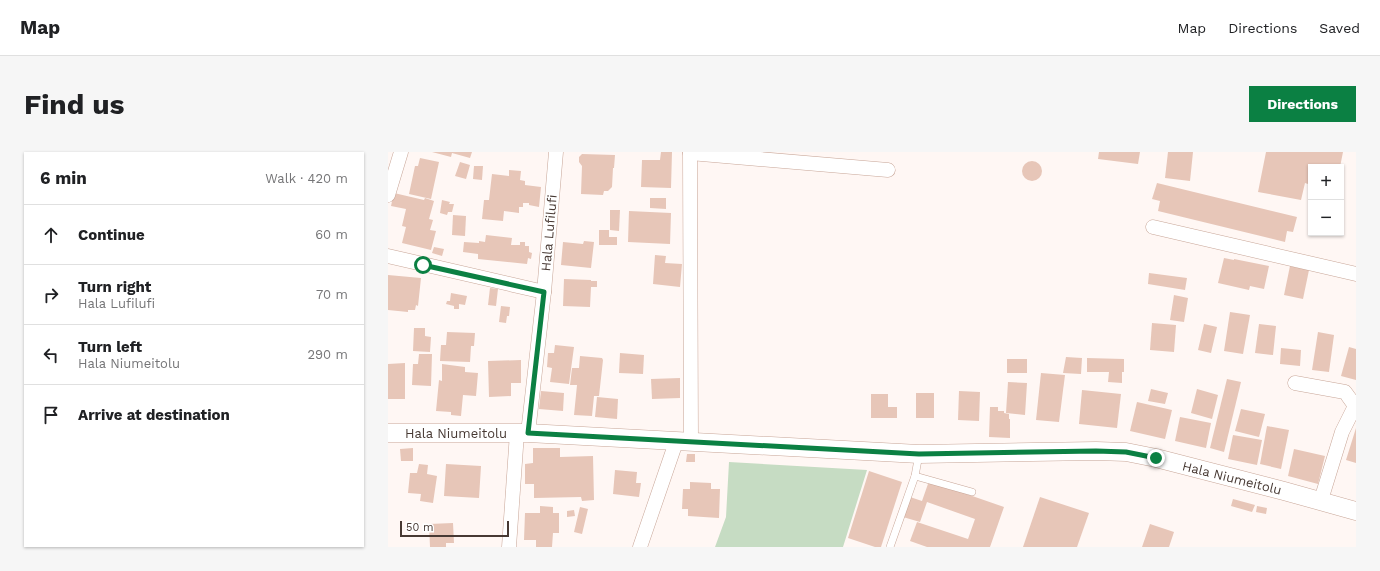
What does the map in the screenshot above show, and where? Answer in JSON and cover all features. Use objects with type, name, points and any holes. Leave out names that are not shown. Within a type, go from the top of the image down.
[{"type":"street","points":[[388,195],[400,152]]},
{"type":"street","name":"Hala Lufilufi","points":[[509,547],[523,433],[544,292],[556,152]]},
{"type":"street","points":[[640,547],[683,442],[690,152],[888,170]]},
{"type":"street","points":[[1153,227],[1356,274]]},
{"type":"street","points":[[388,256],[544,292]]},
{"type":"street","points":[[1295,383],[1345,392],[1355,406],[1342,432],[1321,500]]},
{"type":"street","name":"Hala Niumeitolu","points":[[388,433],[523,433],[919,454],[1096,451],[1126,452],[1156,458],[1321,500],[1356,512]]},
{"type":"lane","points":[[890,547],[915,476],[919,454]]},
{"type":"lane","points":[[915,476],[972,492]]},
{"type":"green space","points":[[729,462],[867,470],[843,547],[715,547],[726,517]]},
{"type":"building","points":[[432,152],[472,152],[470,158],[452,153],[451,157]]},
{"type":"building","points":[[661,152],[672,152],[671,188],[641,187],[642,160],[660,160]]},
{"type":"building","points":[[1099,152],[1140,152],[1138,164],[1098,159]]},
{"type":"building","points":[[1168,152],[1193,152],[1190,181],[1165,178]]},
{"type":"building","points":[[1266,152],[1343,152],[1341,164],[1308,164],[1308,184],[1305,183],[1301,200],[1258,192]]},
{"type":"building","points":[[582,154],[615,155],[612,187],[608,191],[604,191],[603,195],[581,194],[582,166],[579,162],[579,157]]},
{"type":"building","points":[[420,158],[439,162],[431,199],[409,194],[415,166],[418,166]]},
{"type":"building","points":[[1032,161],[1039,164],[1042,171],[1039,178],[1032,181],[1025,178],[1022,171],[1025,164]]},
{"type":"building","points":[[460,162],[470,165],[466,179],[455,176]]},
{"type":"building","points":[[474,166],[483,166],[482,180],[473,179]]},
{"type":"building","points":[[509,170],[521,171],[520,180],[525,181],[525,185],[541,187],[539,207],[529,205],[529,203],[523,203],[523,207],[519,207],[519,213],[504,211],[503,221],[482,219],[484,200],[489,200],[492,174],[509,176]]},
{"type":"building","points":[[1157,183],[1297,217],[1293,232],[1287,231],[1285,242],[1158,211],[1160,201],[1152,199]]},
{"type":"building","points":[[394,193],[434,201],[429,219],[433,220],[430,230],[436,231],[431,250],[402,243],[406,227],[402,226],[406,209],[391,206]]},
{"type":"building","points":[[650,198],[666,198],[666,209],[650,208]]},
{"type":"building","points":[[442,200],[450,202],[449,204],[454,204],[452,212],[448,212],[447,215],[440,213]]},
{"type":"building","points":[[610,210],[620,210],[619,231],[610,230]]},
{"type":"building","points":[[629,211],[671,213],[670,244],[628,242]]},
{"type":"building","points":[[453,215],[466,216],[465,236],[452,235]]},
{"type":"building","points":[[599,230],[609,230],[609,237],[617,237],[617,245],[599,245]]},
{"type":"building","points":[[486,235],[512,238],[511,245],[520,245],[520,242],[525,242],[525,246],[529,246],[529,252],[532,253],[531,259],[528,258],[527,264],[478,259],[478,254],[463,252],[464,242],[485,242]]},
{"type":"building","points":[[584,241],[594,242],[591,268],[561,265],[563,242],[583,244]]},
{"type":"building","points":[[434,247],[444,249],[442,256],[432,253]]},
{"type":"building","points":[[655,255],[666,256],[665,263],[682,264],[680,287],[653,284]]},
{"type":"building","points":[[1224,258],[1269,266],[1264,289],[1250,286],[1249,290],[1218,283]]},
{"type":"building","points":[[1290,266],[1309,270],[1303,299],[1284,295]]},
{"type":"building","points":[[1149,273],[1187,278],[1185,290],[1148,284]]},
{"type":"building","points":[[388,275],[421,278],[418,306],[416,305],[415,310],[408,310],[408,312],[388,310]]},
{"type":"building","points":[[564,279],[597,281],[597,287],[591,287],[590,307],[563,306]]},
{"type":"building","points":[[490,288],[498,289],[496,306],[488,305]]},
{"type":"building","points":[[451,293],[467,296],[465,305],[459,304],[459,309],[454,309],[454,306],[446,304],[447,301],[450,301]]},
{"type":"building","points":[[1174,295],[1188,298],[1184,322],[1170,320]]},
{"type":"building","points":[[501,306],[510,307],[509,316],[507,316],[506,323],[499,322]]},
{"type":"building","points":[[1230,312],[1250,315],[1243,354],[1224,351]]},
{"type":"building","points":[[1152,323],[1176,325],[1174,352],[1150,350]]},
{"type":"building","points":[[1204,324],[1217,327],[1211,353],[1198,350]]},
{"type":"building","points":[[1259,324],[1276,326],[1273,355],[1255,353]]},
{"type":"building","points":[[414,328],[425,328],[425,336],[431,337],[430,352],[413,351]]},
{"type":"building","points":[[447,332],[475,333],[474,346],[471,346],[470,362],[440,361],[441,345],[446,345]]},
{"type":"building","points":[[1318,332],[1334,335],[1329,372],[1312,370]]},
{"type":"building","points":[[555,345],[574,347],[569,384],[550,382],[552,368],[547,367],[548,353],[554,353]]},
{"type":"building","points":[[1349,347],[1356,349],[1356,380],[1341,376]]},
{"type":"building","points":[[1281,348],[1301,350],[1300,366],[1280,364]]},
{"type":"building","points":[[620,353],[644,355],[643,374],[619,373]]},
{"type":"building","points":[[419,354],[432,354],[431,386],[412,385],[413,364],[418,364]]},
{"type":"building","points":[[580,356],[602,358],[603,360],[599,396],[594,396],[592,416],[574,415],[577,385],[570,385],[572,368],[579,368]]},
{"type":"building","points":[[1066,357],[1082,358],[1081,374],[1063,373]]},
{"type":"building","points":[[1087,358],[1124,359],[1122,383],[1108,382],[1109,372],[1087,372]]},
{"type":"building","points":[[1007,359],[1027,359],[1027,373],[1007,373]]},
{"type":"building","points":[[521,360],[521,383],[511,383],[511,396],[489,397],[488,361]]},
{"type":"building","points":[[405,363],[405,399],[388,399],[388,364]]},
{"type":"building","points":[[442,364],[465,367],[465,372],[478,373],[476,396],[463,395],[461,416],[451,415],[451,412],[436,411],[439,380],[442,381]]},
{"type":"building","points":[[1041,373],[1065,375],[1059,422],[1036,420]]},
{"type":"building","points":[[680,378],[680,398],[652,399],[651,379]]},
{"type":"building","points":[[1227,379],[1241,382],[1224,452],[1210,448]]},
{"type":"building","points":[[1008,382],[1027,383],[1025,415],[1006,413]]},
{"type":"building","points":[[1151,389],[1168,393],[1165,404],[1148,401]]},
{"type":"building","points":[[1197,389],[1218,395],[1212,419],[1191,413]]},
{"type":"building","points":[[1082,390],[1121,394],[1117,428],[1079,424]]},
{"type":"building","points":[[541,391],[564,393],[563,411],[539,409]]},
{"type":"building","points":[[959,391],[980,392],[979,421],[958,420]]},
{"type":"building","points":[[916,393],[934,393],[934,418],[916,418]]},
{"type":"building","points":[[871,394],[888,394],[888,407],[897,407],[897,418],[871,418]]},
{"type":"building","points":[[597,397],[618,399],[617,419],[595,417]]},
{"type":"building","points":[[1137,402],[1172,410],[1165,439],[1130,431]]},
{"type":"building","points":[[990,407],[998,407],[998,411],[1004,411],[1004,413],[1009,414],[1010,438],[989,437]]},
{"type":"building","points":[[1241,409],[1265,414],[1259,437],[1235,431]]},
{"type":"building","points":[[1180,417],[1211,423],[1206,448],[1175,441]]},
{"type":"building","points":[[1267,426],[1289,430],[1281,469],[1260,464]]},
{"type":"building","points":[[1356,428],[1356,463],[1346,460]]},
{"type":"building","points":[[1233,435],[1262,440],[1257,465],[1228,459]]},
{"type":"building","points":[[413,448],[413,461],[401,461],[400,449]]},
{"type":"building","points":[[533,448],[560,448],[560,457],[593,456],[594,500],[582,501],[581,497],[534,498],[534,484],[525,484],[525,464],[533,463]]},
{"type":"building","points":[[1294,449],[1325,456],[1318,484],[1288,476]]},
{"type":"building","points":[[687,454],[695,454],[695,462],[686,462]]},
{"type":"building","points":[[419,464],[428,465],[427,474],[437,476],[433,503],[420,501],[421,494],[408,493],[410,473],[417,473]]},
{"type":"building","points":[[446,464],[481,466],[479,498],[444,496]]},
{"type":"building","points":[[615,470],[637,472],[636,483],[641,483],[639,497],[613,494]]},
{"type":"building","points":[[869,471],[902,482],[881,547],[875,547],[848,538]]},
{"type":"building","points":[[929,481],[1004,507],[990,547],[927,547],[910,541],[917,522],[968,539],[975,519],[927,502],[920,522],[903,517],[910,497],[922,501]]},
{"type":"building","points":[[690,482],[711,483],[711,489],[720,489],[719,518],[688,516],[688,509],[682,509],[683,489],[690,489]]},
{"type":"building","points":[[1040,497],[1089,513],[1077,547],[1023,547]]},
{"type":"building","points":[[1233,499],[1255,505],[1252,512],[1231,506]]},
{"type":"building","points":[[540,506],[553,507],[553,513],[559,513],[559,533],[553,533],[552,547],[536,547],[536,540],[524,540],[525,513],[540,513]]},
{"type":"building","points":[[1257,506],[1267,508],[1266,514],[1256,512]]},
{"type":"building","points":[[580,507],[588,509],[582,534],[574,532]]},
{"type":"building","points":[[574,510],[575,516],[567,517],[567,511]]},
{"type":"building","points":[[453,523],[454,543],[446,543],[446,547],[430,547],[429,524]]},
{"type":"building","points":[[1150,524],[1174,532],[1169,547],[1142,547]]},
{"type":"route","points":[[423,265],[544,292],[528,433],[691,443],[919,454],[1096,451],[1126,452],[1156,458]]}]
